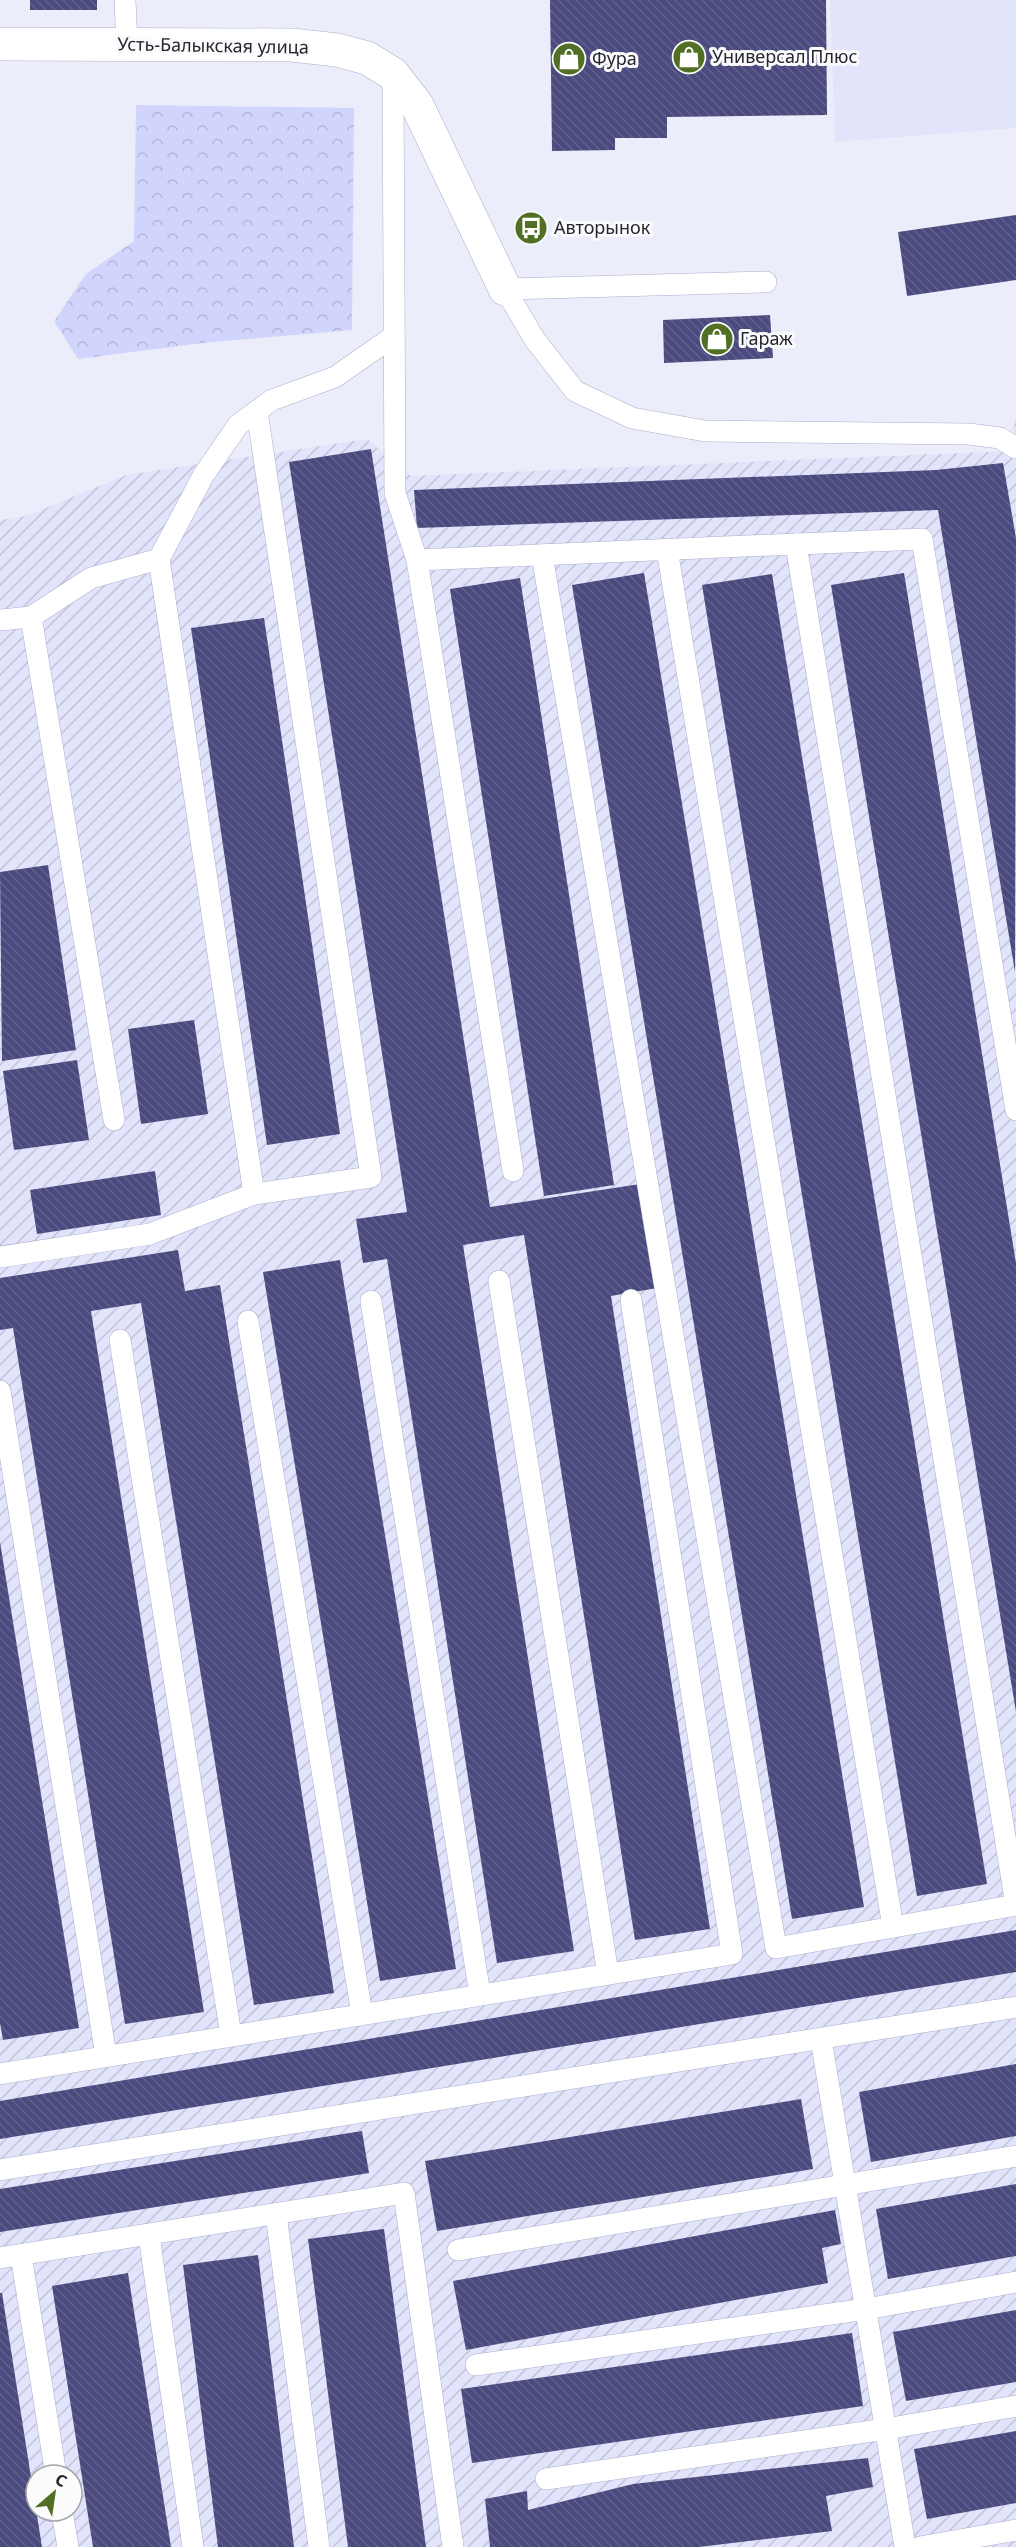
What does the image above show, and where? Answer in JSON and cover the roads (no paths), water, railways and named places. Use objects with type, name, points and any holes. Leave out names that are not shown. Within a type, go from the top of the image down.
[{"type":"street","name":"Усть-Балыкская улица","points":[[0,44],[292,45],[337,50],[367,58],[393,74],[417,105],[505,289]]},
{"type":"lane","points":[[125,0],[127,44]]},
{"type":"lane","points":[[393,74],[395,493],[417,561],[513,1171]]},
{"type":"lane","points":[[766,282],[505,289],[535,340],[575,391],[632,418],[705,431],[969,434],[1000,438],[1016,448]]},
{"type":"lane","points":[[254,1194],[159,559],[203,476],[238,425],[272,400],[336,377],[394,336]]},
{"type":"lane","points":[[0,1257],[150,1234],[254,1194],[371,1177],[257,411]]},
{"type":"lane","points":[[417,561],[922,539],[1016,1110]]},
{"type":"lane","points":[[542,555],[776,1947],[1016,1905],[796,544]]},
{"type":"lane","points":[[668,549],[893,1927]]},
{"type":"lane","points":[[0,620],[31,618],[91,578],[159,559]]},
{"type":"lane","points":[[31,618],[114,1120]]},
{"type":"lane","points":[[499,1281],[608,1974]]},
{"type":"lane","points":[[0,2073],[732,1954],[631,1300]]},
{"type":"lane","points":[[371,1301],[480,1995]]},
{"type":"lane","points":[[248,1321],[362,2014]]},
{"type":"lane","points":[[120,1340],[231,2036]]},
{"type":"lane","points":[[0,1391],[106,2056]]},
{"type":"lane","points":[[0,2170],[1016,2007]]},
{"type":"lane","points":[[821,2038],[905,2547]]},
{"type":"lane","points":[[458,2250],[846,2187],[1016,2156]]},
{"type":"lane","points":[[0,2259],[404,2193],[453,2547]]},
{"type":"lane","points":[[276,2214],[320,2547]]},
{"type":"lane","points":[[149,2235],[193,2547]]},
{"type":"lane","points":[[21,2255],[54,2463]]},
{"type":"lane","points":[[476,2365],[866,2308],[1016,2282]]},
{"type":"lane","points":[[546,2479],[886,2429],[1016,2406]]},
{"type":"lane","points":[[64,2523],[68,2547]]},
{"type":"lane","points":[[920,2547],[1016,2530]]},
{"type":"place","name":"Универсал Плюс","points":[[689,57]]},
{"type":"place","name":"Фура","points":[[569,59]]},
{"type":"place","name":"Авторынок","points":[[531,228]]},
{"type":"place","name":"Гараж","points":[[717,339]]}]
